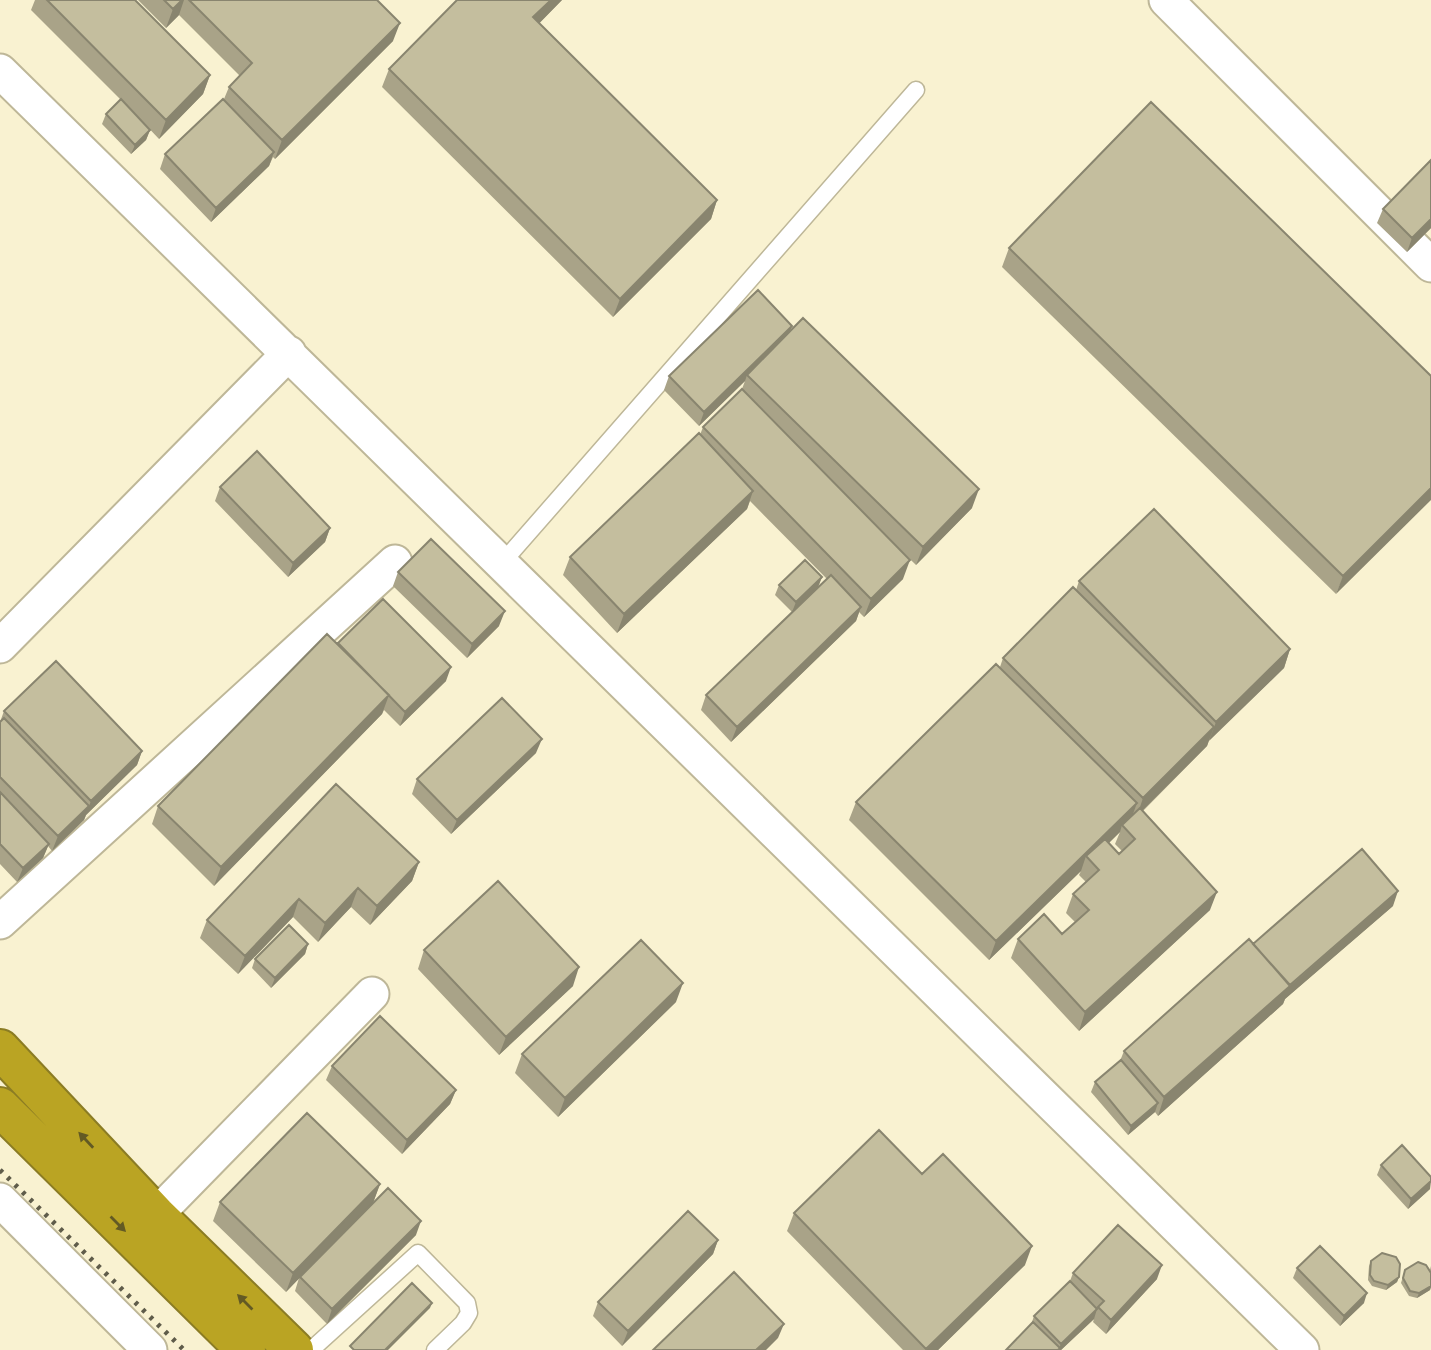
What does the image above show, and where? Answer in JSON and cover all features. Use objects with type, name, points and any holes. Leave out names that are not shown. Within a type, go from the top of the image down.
[{"type":"highway","points":[[0,1049],[156,1214],[293,1350]]},
{"type":"highway","points":[[0,1107],[246,1350]]},
{"type":"street","points":[[1166,0],[1425,246]]},
{"type":"street","points":[[0,71],[1303,1350]]},
{"type":"street","points":[[0,646],[289,354]]},
{"type":"street","points":[[0,922],[395,562]]},
{"type":"street","points":[[156,1214],[372,995]]},
{"type":"street","points":[[0,1200],[150,1350]]},
{"type":"lane","points":[[502,563],[916,90]]},
{"type":"lane","points":[[311,1350],[418,1254],[467,1303],[468,1313],[463,1323],[435,1350]]},
{"type":"building","points":[[47,0],[135,0],[210,75],[166,120]]},
{"type":"building","points":[[164,0],[182,0],[173,9]]},
{"type":"building","points":[[189,0],[377,0],[400,23],[282,140],[229,87],[252,63]]},
{"type":"building","points":[[457,0],[551,0],[533,17],[717,200],[620,299],[389,69]]},
{"type":"building","points":[[121,99],[150,130],[135,145],[106,114]]},
{"type":"building","points":[[223,99],[274,152],[216,208],[165,154]]},
{"type":"building","points":[[1151,102],[1431,376],[1431,488],[1343,576],[1009,248]]},
{"type":"building","points":[[1431,160],[1431,219],[1412,238],[1383,209]]},
{"type":"building","points":[[758,290],[792,326],[704,412],[669,376]]},
{"type":"building","points":[[803,318],[979,489],[923,547],[747,375]]},
{"type":"building","points":[[742,389],[910,560],[871,599],[703,427]]},
{"type":"building","points":[[699,433],[753,491],[624,614],[570,557]]},
{"type":"building","points":[[257,451],[330,528],[293,563],[220,487]]},
{"type":"building","points":[[1154,509],[1290,649],[1216,722],[1079,581]]},
{"type":"building","points":[[431,539],[505,611],[472,644],[398,572]]},
{"type":"building","points":[[805,560],[822,577],[796,602],[779,585]]},
{"type":"building","points":[[831,575],[861,607],[737,727],[706,695]]},
{"type":"building","points":[[1073,587],[1214,727],[1143,798],[1003,658]]},
{"type":"building","points":[[383,599],[451,667],[405,712],[338,643]]},
{"type":"building","points":[[327,634],[389,695],[221,867],[158,806]]},
{"type":"building","points":[[56,661],[142,751],[91,801],[4,711]]},
{"type":"building","points":[[996,664],[1137,803],[996,941],[856,802]]},
{"type":"building","points":[[502,698],[542,739],[457,820],[417,779]]},
{"type":"building","points":[[4,718],[89,806],[58,836],[0,777],[0,722]]},
{"type":"building","points":[[336,784],[419,862],[377,906],[358,888],[325,923],[299,899],[245,956],[207,920]]},
{"type":"building","points":[[0,792],[49,844],[23,868],[0,844]]},
{"type":"building","points":[[1140,808],[1217,892],[1085,1012],[1018,939],[1044,914],[1062,934],[1089,910],[1073,894],[1099,870],[1086,856],[1105,839],[1119,854],[1135,839],[1122,825]]},
{"type":"building","points":[[1362,849],[1398,891],[1290,985],[1253,944]]},
{"type":"building","points":[[498,881],[579,967],[506,1037],[424,950]]},
{"type":"building","points":[[289,925],[308,944],[275,978],[255,959]]},
{"type":"building","points":[[1249,939],[1290,986],[1164,1097],[1124,1051]]},
{"type":"building","points":[[641,940],[683,983],[565,1098],[522,1054]]},
{"type":"building","points":[[380,1016],[456,1090],[407,1140],[332,1066]]},
{"type":"building","points":[[1121,1060],[1158,1103],[1131,1126],[1095,1082]]},
{"type":"building","points":[[307,1113],[380,1184],[293,1273],[220,1202]]},
{"type":"building","points":[[879,1130],[922,1174],[943,1154],[1032,1246],[926,1349],[794,1213]]},
{"type":"building","points":[[1402,1145],[1431,1177],[1431,1181],[1411,1199],[1381,1165]]},
{"type":"building","points":[[388,1188],[421,1221],[332,1309],[300,1277]]},
{"type":"building","points":[[688,1211],[718,1240],[628,1331],[598,1302]]},
{"type":"building","points":[[1118,1225],[1162,1265],[1111,1320],[1098,1307],[1104,1301],[1073,1273]]},
{"type":"building","points":[[1320,1246],[1367,1293],[1344,1316],[1297,1268]]},
{"type":"building","points":[[1382,1253],[1396,1257],[1400,1264],[1399,1277],[1388,1285],[1374,1281],[1370,1275],[1371,1261]]},
{"type":"building","points":[[1418,1262],[1426,1265],[1431,1273],[1431,1286],[1419,1293],[1410,1291],[1403,1278],[1405,1270]]},
{"type":"building","points":[[734,1272],[784,1324],[756,1350],[653,1350]]},
{"type":"building","points":[[1070,1281],[1097,1309],[1061,1344],[1034,1316]]},
{"type":"building","points":[[412,1283],[432,1303],[385,1350],[354,1350],[350,1346]]},
{"type":"building","points":[[1033,1322],[1060,1348],[1006,1350]]},
{"type":"railway","points":[[0,1170],[184,1350]]}]
